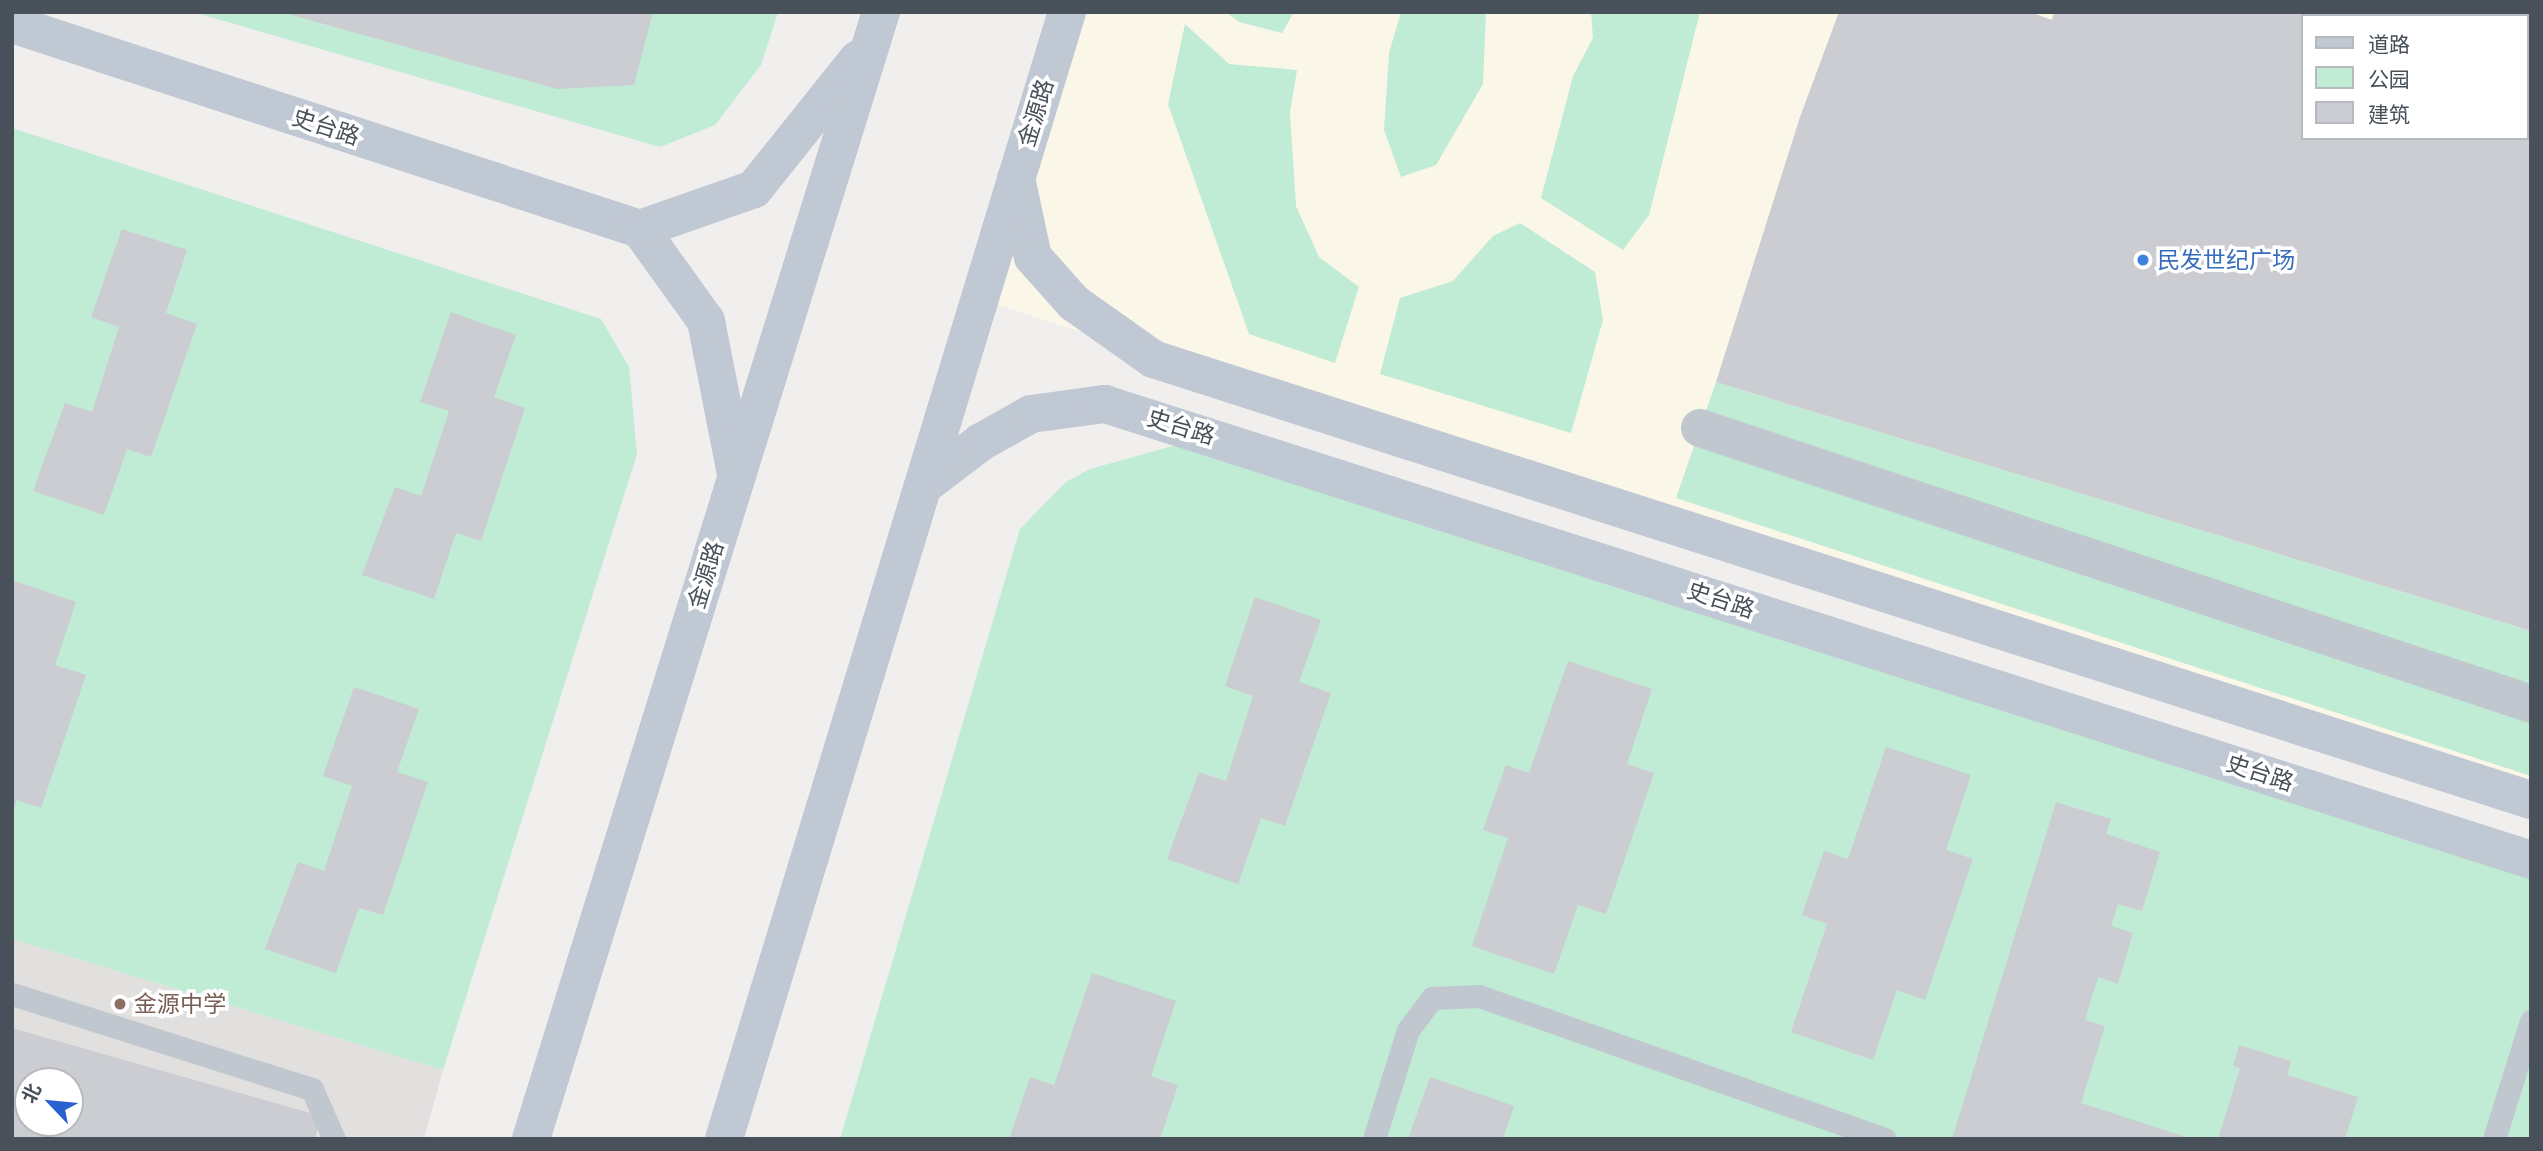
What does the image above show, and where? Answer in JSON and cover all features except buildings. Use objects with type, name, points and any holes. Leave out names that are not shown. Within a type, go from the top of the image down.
[{"type":"street","name":"金源路","points":[[724,1139],[1067,12]]},
{"type":"street","name":"史台路","points":[[12,24],[640,229]]},
{"type":"street","name":"金源路","points":[[531,1139],[876,26]]},
{"type":"street","points":[[737,477],[706,321],[640,229],[754,189],[876,26]]},
{"type":"street","points":[[1016,178],[1033,257],[1074,303],[1153,359],[2531,800]]},
{"type":"street","name":"史台路","points":[[923,486],[981,442],[1031,414],[1105,404],[2531,860]]},
{"type":"street","points":[[1700,428],[2531,704]]},
{"type":"lane","points":[[12,993],[312,1089],[334,1139]]},
{"type":"lane","points":[[1374,1139],[1408,1030],[1432,998],[1479,996],[1885,1139]]},
{"type":"lane","points":[[2494,1139],[2531,1021]]},
{"type":"shaded area","name":"民发世纪广场","points":[[1067,12],[2531,12],[2531,800],[980,299]]},
{"type":"shaded area","name":"金源中学","points":[[12,939],[443,1070],[424,1139],[12,1139]]},
{"type":"green space","points":[[193,12],[778,12],[761,65],[715,125],[660,147]]},
{"type":"green space","points":[[1226,12],[1294,12],[1282,33],[1239,22]]},
{"type":"green space","points":[[1401,12],[1486,12],[1483,84],[1436,165],[1401,177],[1384,130],[1389,53]]},
{"type":"green space","points":[[1591,12],[1700,12],[1649,215],[1623,250],[1541,198],[1573,76],[1593,38]]},
{"type":"green space","points":[[1185,24],[1229,64],[1297,70],[1290,113],[1296,206],[1319,257],[1359,287],[1335,363],[1249,334],[1168,104]]},
{"type":"green space","points":[[12,128],[601,319],[629,367],[637,454],[443,1070],[12,939]]},
{"type":"green space","points":[[1520,223],[1595,272],[1603,320],[1571,433],[1380,374],[1400,298],[1453,281],[1493,236]]},
{"type":"green space","points":[[1716,382],[2531,631],[2531,776],[1676,498]]},
{"type":"green space","points":[[1209,436],[2531,860],[2531,1139],[840,1139],[1020,529],[1066,482],[1090,469]]},
{"type":"place","name":"民发世纪广场","points":[[2143,260]]},
{"type":"place","name":"金源中学","points":[[120,1004]]}]
